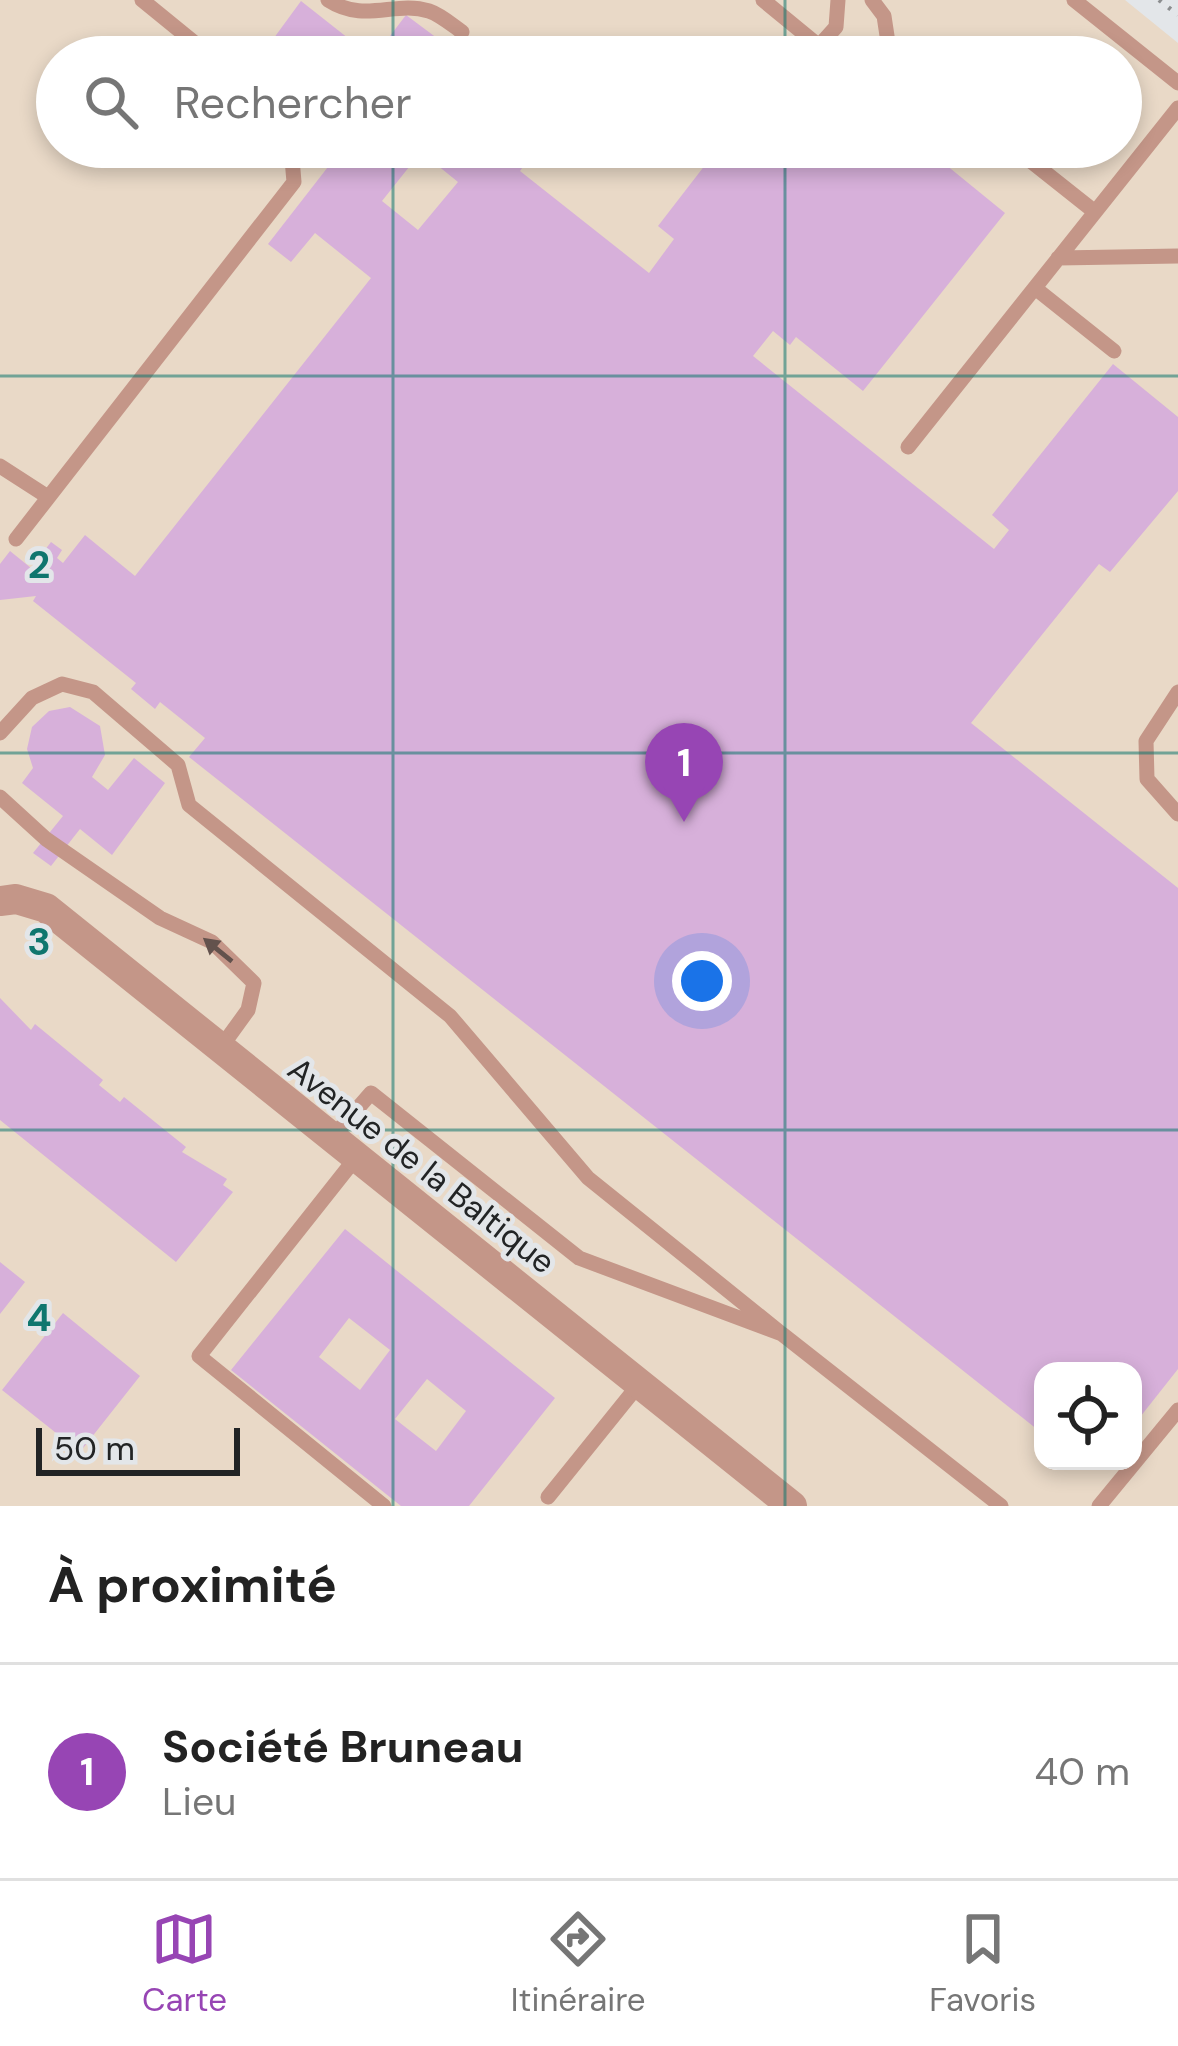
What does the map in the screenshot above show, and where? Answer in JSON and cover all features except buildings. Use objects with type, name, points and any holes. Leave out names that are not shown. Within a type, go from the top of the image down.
[{"type":"street","name":"Avenue de la Baltique","points":[[0,901],[16,899],[46,908],[792,1506]]},
{"type":"lane","points":[[142,0],[186,36]]},
{"type":"lane","points":[[328,0],[372,14],[399,6],[428,10],[462,32]]},
{"type":"lane","points":[[765,0],[807,36]]},
{"type":"lane","points":[[828,36],[836,27],[838,0]]},
{"type":"lane","points":[[872,0],[884,16],[888,36]]},
{"type":"lane","points":[[1074,0],[1119,36]]},
{"type":"lane","points":[[1142,54],[1178,83]]},
{"type":"lane","points":[[1142,153],[1178,108]]},
{"type":"lane","points":[[16,539],[294,182],[293,168]]},
{"type":"lane","points":[[1039,168],[1095,212]]},
{"type":"lane","points":[[908,447],[1130,168]]},
{"type":"lane","points":[[1058,258],[1178,256]]},
{"type":"lane","points":[[1035,288],[1114,351]]},
{"type":"lane","points":[[0,466],[48,497]]},
{"type":"lane","points":[[0,733],[32,698],[62,684],[93,692],[178,764],[189,805],[450,1016],[588,1178],[1000,1506]]},
{"type":"lane","points":[[1178,692],[1146,742],[1147,779],[1178,814]]},
{"type":"lane","points":[[0,797],[46,839],[160,918],[212,942],[254,983],[248,1010],[219,1050]]},
{"type":"lane","points":[[384,1506],[199,1356],[343,1149],[371,1093],[579,1258],[782,1334]]},
{"type":"lane","points":[[548,1497],[640,1383]]},
{"type":"lane","points":[[1100,1506],[1178,1410]]},
{"type":"path","points":[[1159,0],[1178,15]]},
{"type":"shaded area","points":[[0,0],[1125,0],[1178,43],[1178,1506],[0,1506]]},
{"type":"place","name":"Société Bruneau","points":[[684,822]]}]
